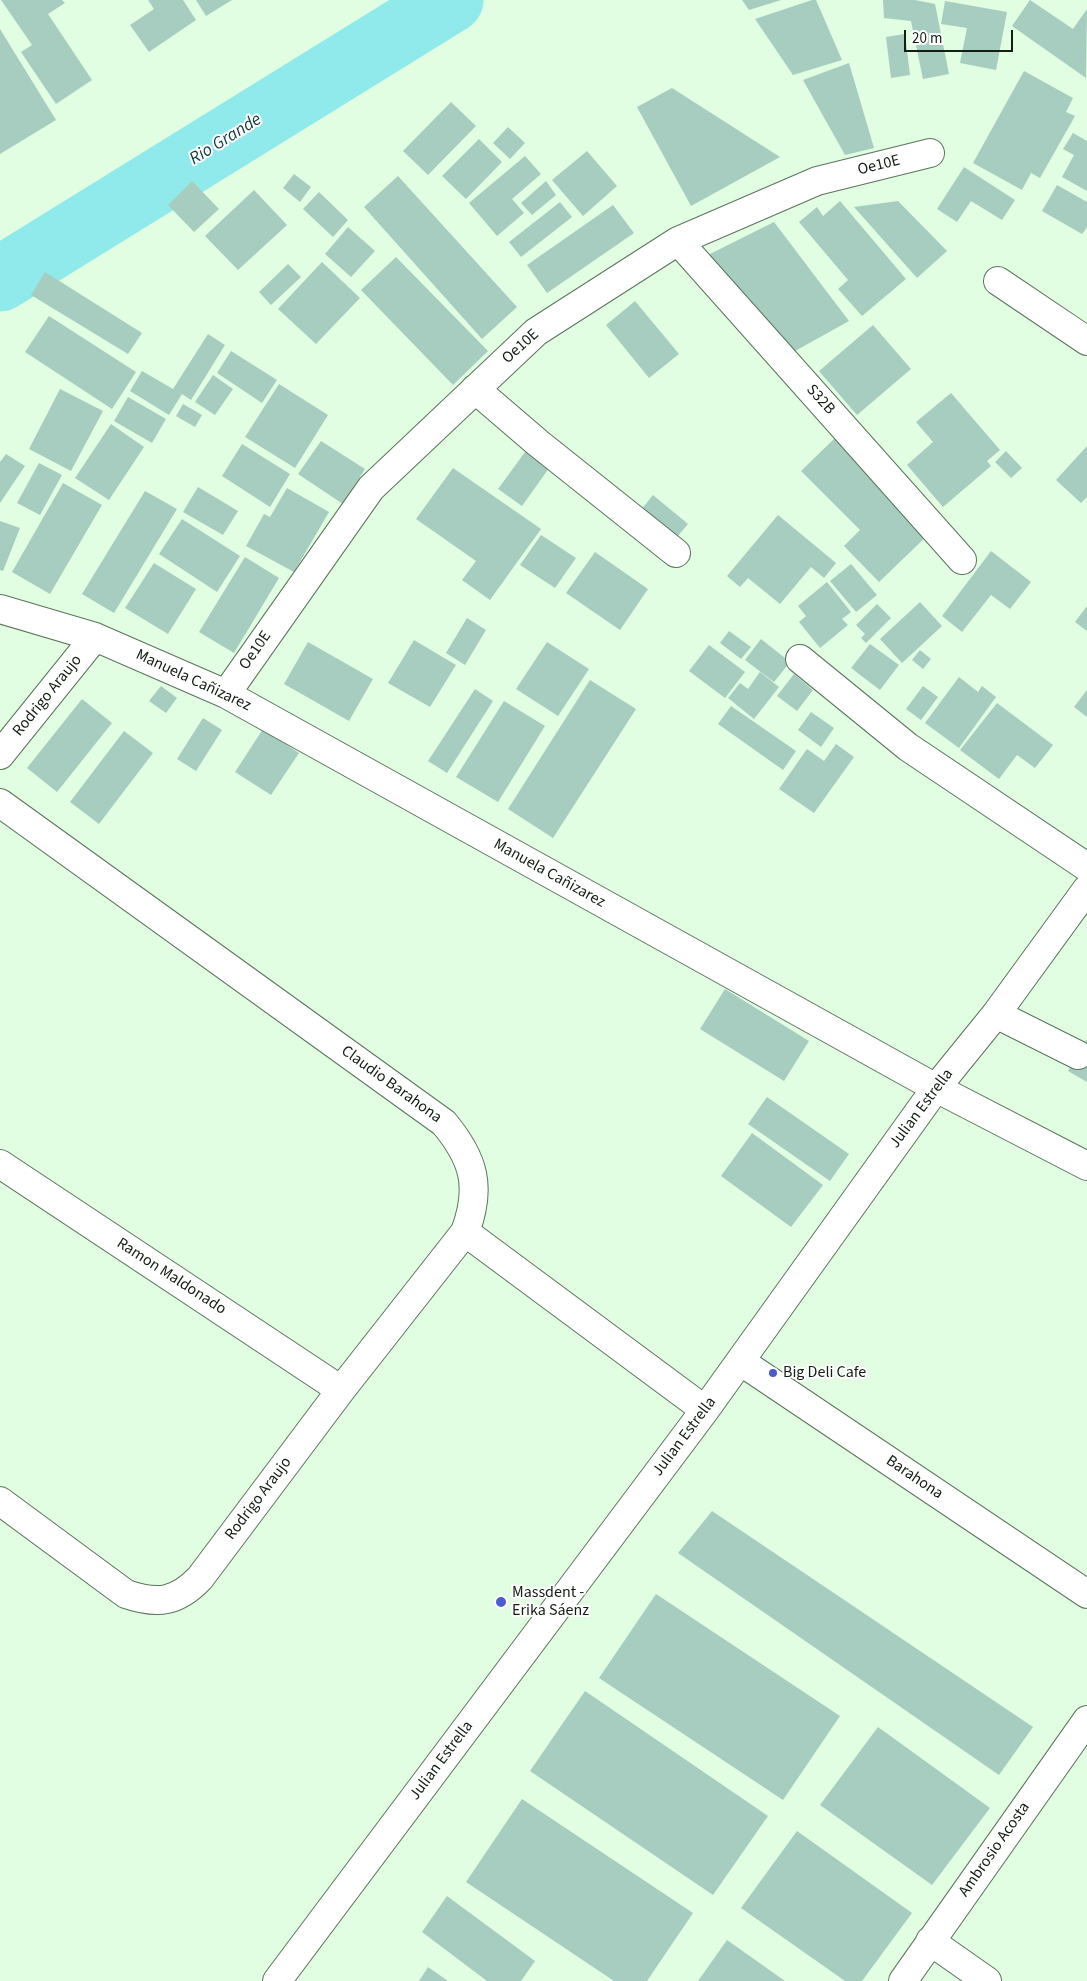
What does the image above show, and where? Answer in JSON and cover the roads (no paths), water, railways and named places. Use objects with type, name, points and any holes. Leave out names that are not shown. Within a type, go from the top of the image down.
[{"type":"street","name":"Oe10E","points":[[226,694],[371,488],[536,332],[678,241],[817,181],[930,153]]},
{"type":"street","name":"S32B","points":[[678,241],[962,560]]},
{"type":"street","points":[[998,281],[1087,341]]},
{"type":"street","points":[[475,389],[538,443],[676,553]]},
{"type":"street","name":"Manuela Cañizarez","points":[[0,609],[96,637],[226,694],[936,1088],[1087,1166]]},
{"type":"street","name":"Rodrigo Araujo","points":[[0,755],[96,637]]},
{"type":"street","points":[[800,659],[908,747],[1087,867]]},
{"type":"street","name":"Claudio Barahona","points":[[0,802],[444,1123],[462,1146],[474,1180],[474,1209],[466,1232]]},
{"type":"street","name":"Julian Estrella","points":[[278,1981],[705,1410],[936,1088],[996,1014],[1087,889]]},
{"type":"street","points":[[996,1014],[1078,1055]]},
{"type":"street","name":"Ramon Maldonado","points":[[0,1164],[341,1390]]},
{"type":"street","points":[[466,1232],[705,1410]]},
{"type":"street","name":"Rodrigo Araujo","points":[[0,1501],[126,1594],[142,1600],[158,1601],[174,1597],[189,1590],[341,1390],[466,1232]]},
{"type":"street","name":"Barahona","points":[[740,1361],[1087,1594]]},
{"type":"street","name":"Ambrosio Acosta","points":[[903,1981],[1087,1720]]},
{"type":"street","points":[[930,1942],[987,1981]]},
{"type":"waterway","name":"Rio Grande","points":[[0,279],[451,0]]},
{"type":"place","name":"Big Deli Cafe","points":[[773,1373]]},
{"type":"place","name":"Massdent - Erika Sáenz","points":[[501,1602]]}]
